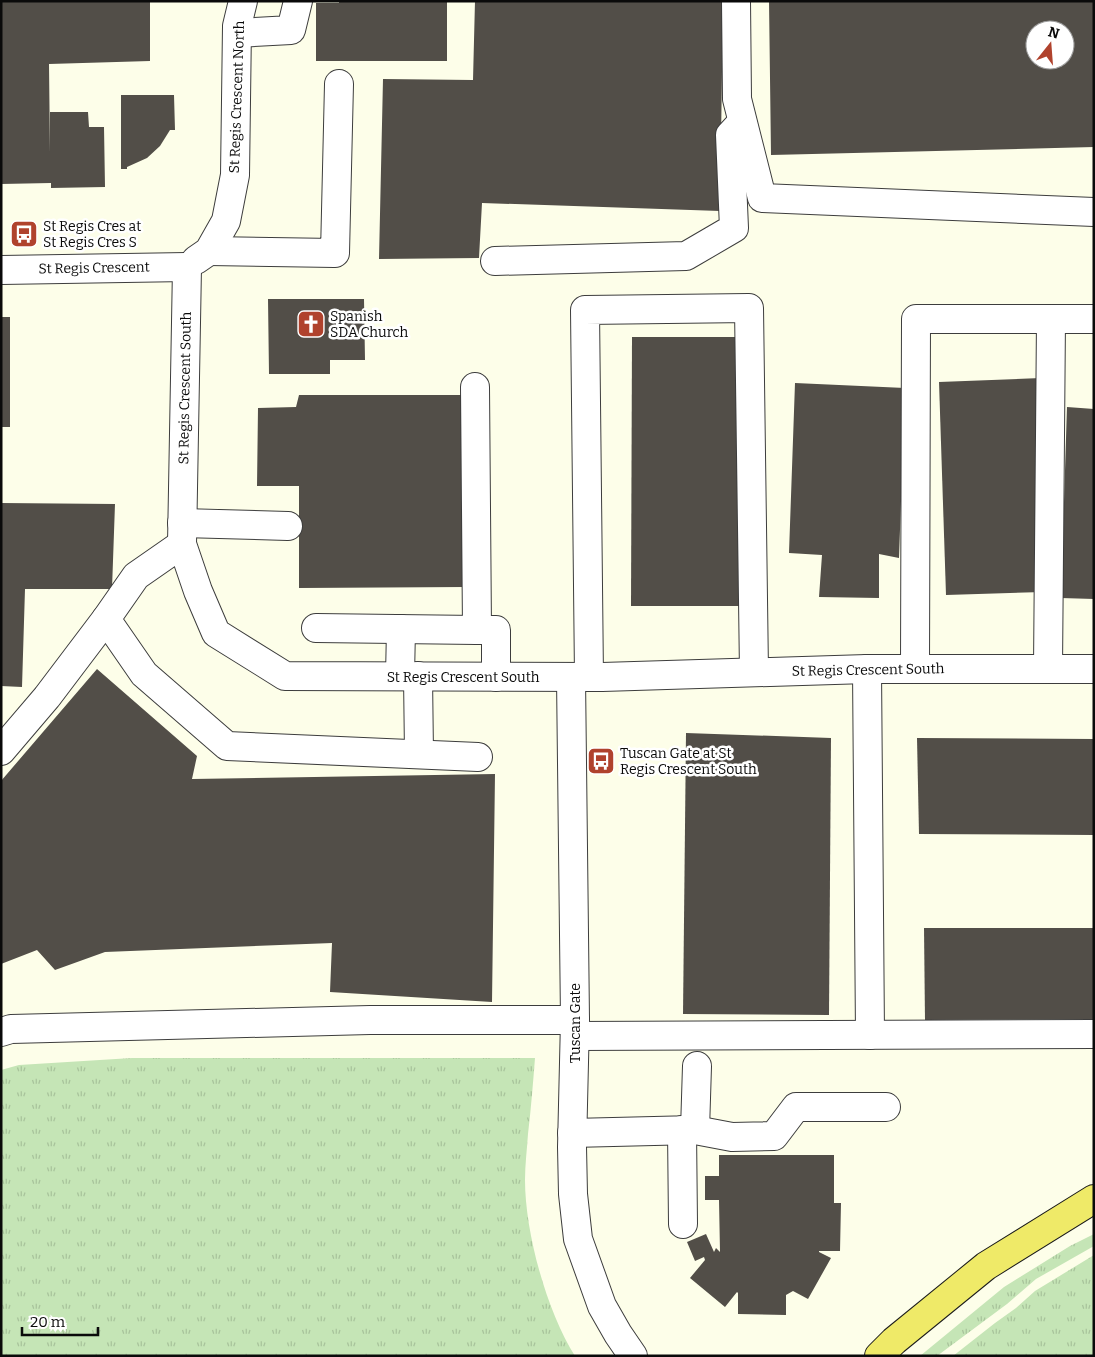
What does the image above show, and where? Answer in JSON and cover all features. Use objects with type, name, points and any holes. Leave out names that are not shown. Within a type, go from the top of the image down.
[{"type":"main road","points":[[879,1356],[894,1341],[986,1266],[1094,1200]]},
{"type":"street","name":"St Regis Crescent North","points":[[187,267],[209,251],[226,220],[235,174],[237,26],[243,1]]},
{"type":"street","points":[[237,33],[291,30],[298,1]]},
{"type":"street","points":[[736,1],[737,99],[762,198],[1094,212]]},
{"type":"street","points":[[209,251],[335,253],[339,84]]},
{"type":"street","points":[[495,261],[686,256],[734,228],[730,135],[743,121]]},
{"type":"street","name":"St Regis Crescent","points":[[1,270],[187,267]]},
{"type":"street","name":"St Regis Crescent South","points":[[187,267],[182,534],[198,591],[216,633],[285,676],[580,677],[867,669],[1094,669]]},
{"type":"street","name":"Tuscan Gate","points":[[633,1356],[602,1306],[578,1239],[573,1194],[572,1133],[585,310],[750,308],[754,672]]},
{"type":"street","points":[[915,669],[916,319],[1094,320]]},
{"type":"street","points":[[1048,669],[1051,319]]},
{"type":"street","points":[[475,387],[477,630]]},
{"type":"street","points":[[1,751],[47,697],[136,576],[182,534],[288,526]]},
{"type":"street","points":[[106,619],[144,674],[227,746],[478,757]]},
{"type":"street","points":[[316,628],[496,630],[496,677]]},
{"type":"street","points":[[401,629],[419,754]]},
{"type":"street","points":[[867,669],[870,1035]]},
{"type":"street","points":[[1,1032],[11,1029],[370,1020],[575,1028],[870,1035],[1094,1034]]},
{"type":"street","points":[[683,1224],[689,1130],[696,1066]]},
{"type":"street","points":[[572,1133],[689,1130],[732,1137],[774,1136],[796,1107],[886,1107]]},
{"type":"green space","points":[[132,1058],[535,1058],[525,1174],[529,1224],[533,1247],[547,1295],[555,1317],[575,1356],[1,1356],[1,1070],[19,1065]]},
{"type":"green space","points":[[1094,1234],[1094,1246],[1036,1279],[1007,1304],[937,1356],[920,1356],[1004,1287],[1070,1246]]},
{"type":"green space","points":[[1094,1255],[1094,1356],[953,1356],[1016,1308],[1035,1291]]},
{"type":"building","points":[[1,1],[150,1],[150,61],[49,64],[50,153],[50,112],[88,112],[89,127],[104,127],[105,187],[51,188],[51,183],[1,184]]},
{"type":"building","points":[[339,1],[447,1],[447,61],[316,61],[316,3],[339,3]]},
{"type":"building","points":[[475,1],[723,1],[720,211],[482,203],[479,258],[379,259],[383,79],[473,80]]},
{"type":"building","points":[[769,1],[1094,1],[1094,147],[771,155]]},
{"type":"building","points":[[121,95],[174,95],[175,130],[170,130],[160,146],[147,158],[127,167],[127,169],[121,169]]},
{"type":"building","points":[[268,299],[364,299],[365,360],[330,360],[330,374],[269,374]]},
{"type":"building","points":[[1,317],[10,317],[10,427],[1,427]]},
{"type":"building","points":[[632,337],[740,337],[740,606],[631,606]]},
{"type":"building","points":[[1041,378],[1043,592],[946,595],[939,382]]},
{"type":"building","points":[[795,383],[905,388],[899,558],[879,554],[879,598],[819,597],[822,555],[789,553]]},
{"type":"building","points":[[299,395],[464,395],[465,587],[299,588],[299,486],[257,486],[258,408],[296,407]]},
{"type":"building","points":[[1067,407],[1094,409],[1094,599],[1061,598]]},
{"type":"building","points":[[1,503],[115,504],[112,589],[25,589],[22,687],[1,686]]},
{"type":"building","points":[[97,669],[197,756],[192,779],[495,774],[492,1002],[330,992],[332,943],[105,952],[55,970],[37,950],[1,964],[1,781]]},
{"type":"building","points":[[686,733],[831,738],[829,1015],[683,1014]]},
{"type":"building","points":[[917,738],[1094,739],[1094,835],[919,834]]},
{"type":"building","points":[[924,928],[1094,928],[1094,1019],[925,1020]]},
{"type":"building","points":[[719,1155],[834,1155],[834,1203],[841,1203],[840,1251],[819,1251],[831,1258],[808,1299],[793,1291],[786,1295],[786,1315],[738,1314],[737,1292],[725,1307],[690,1278],[705,1260],[704,1257],[695,1261],[687,1242],[706,1234],[714,1252],[716,1248],[720,1252],[719,1200],[705,1200],[705,1176],[719,1176]]},
{"type":"place","name":"St Regis Cres at St Regis Cres S","points":[[24,234]]},
{"type":"place","name":"Spanish SDA Church","points":[[311,324]]},
{"type":"place","name":"Tuscan Gate at St Regis Crescent South","points":[[601,761]]}]
